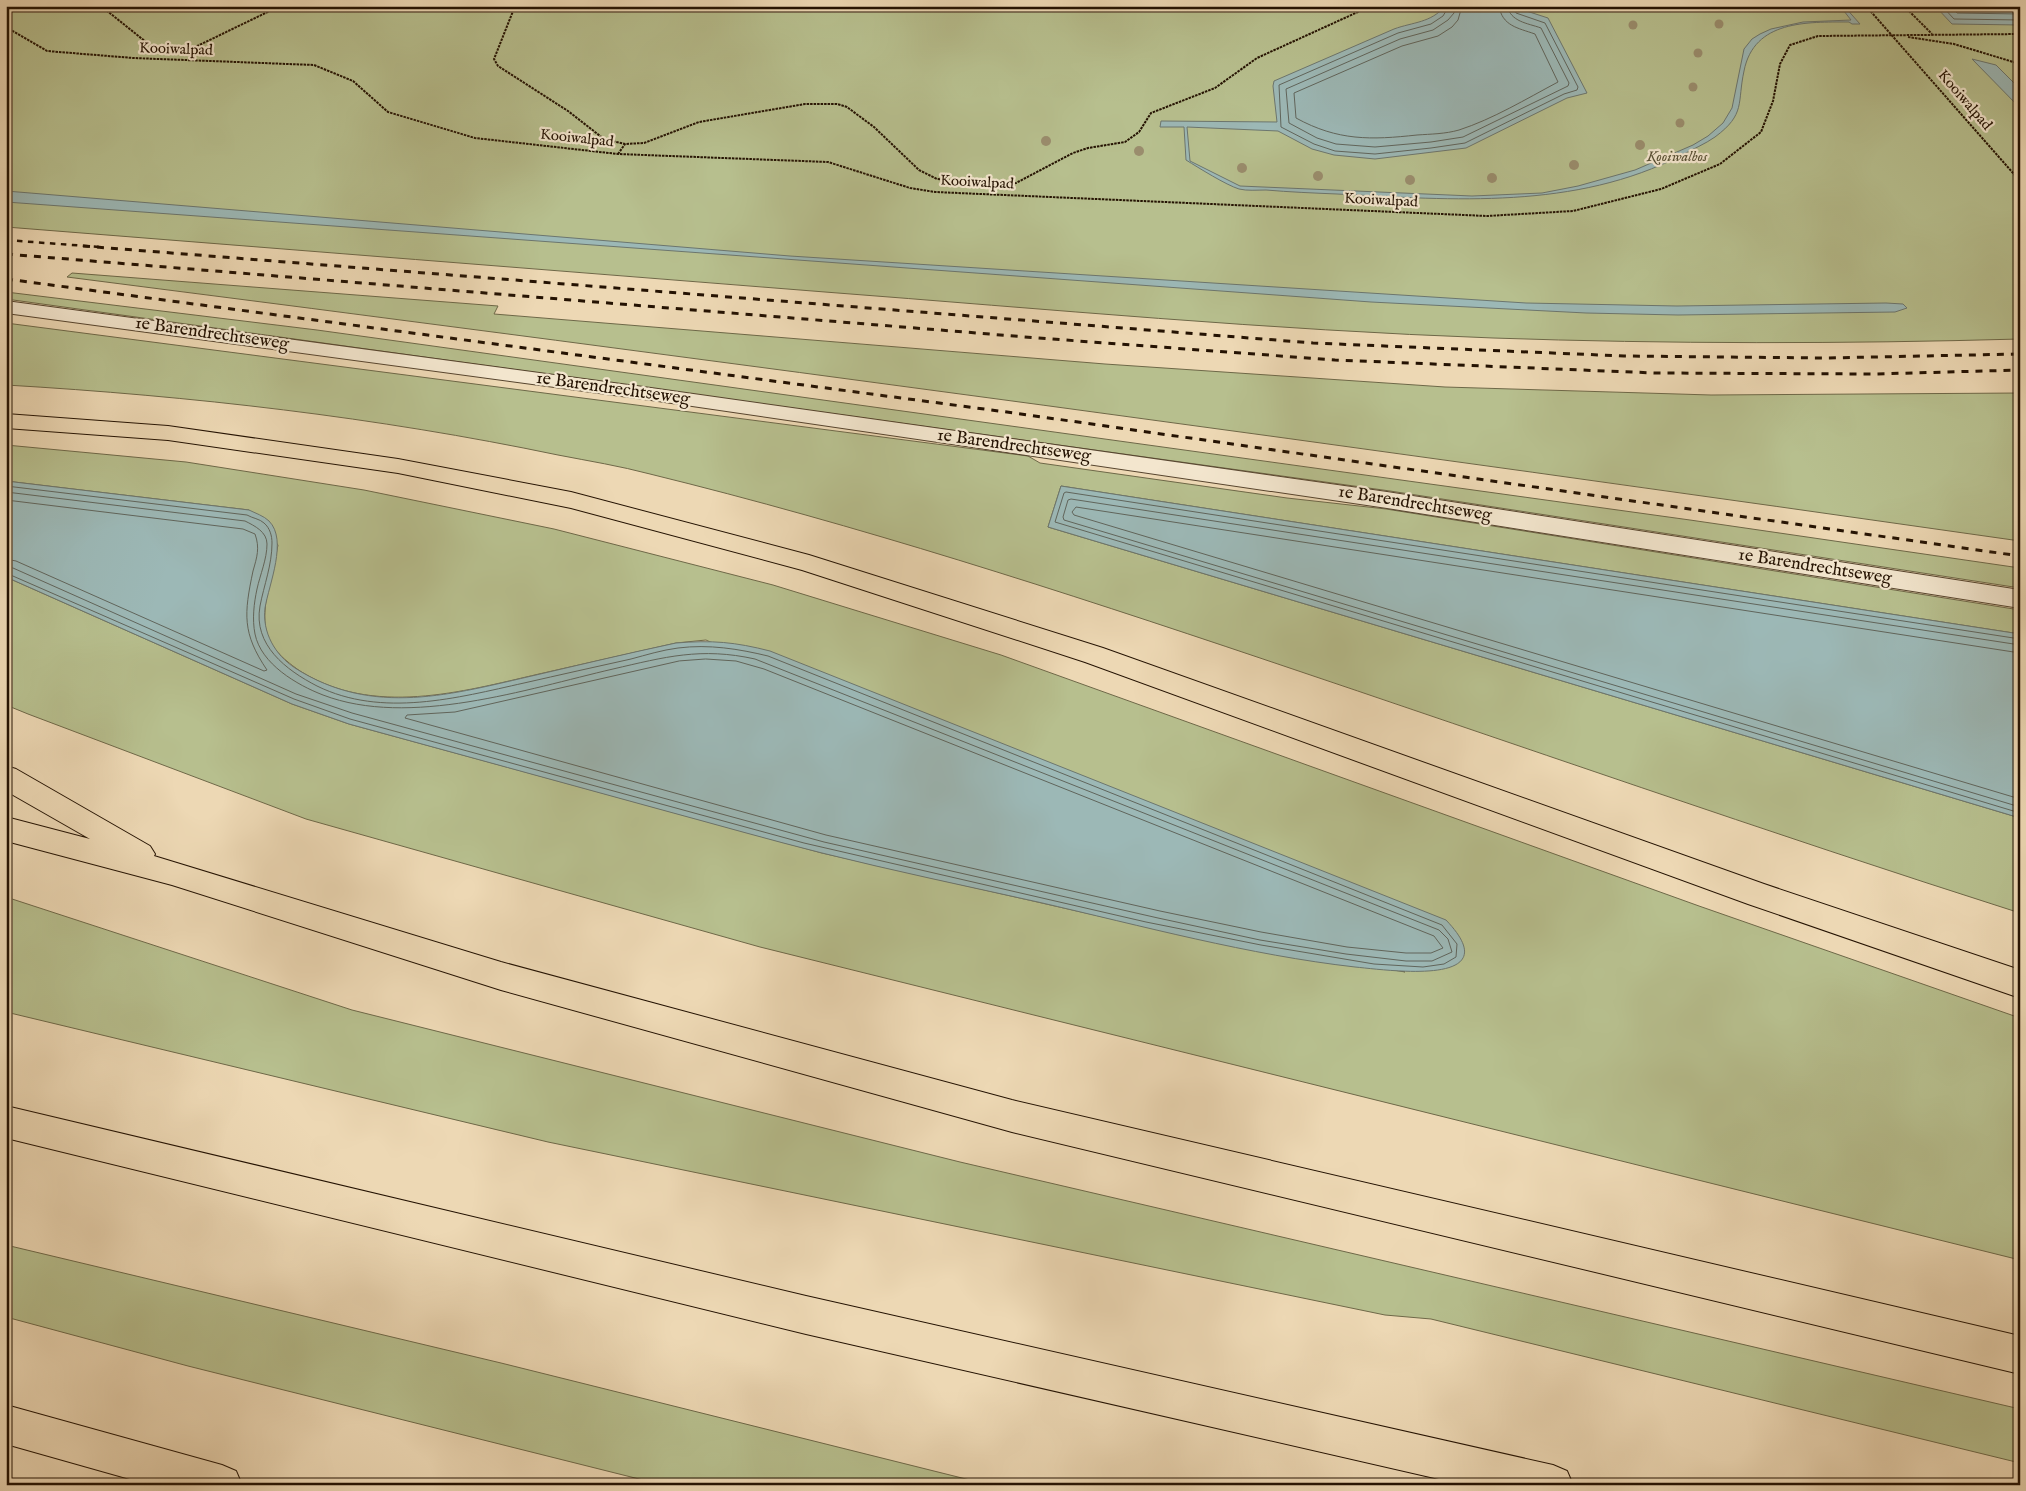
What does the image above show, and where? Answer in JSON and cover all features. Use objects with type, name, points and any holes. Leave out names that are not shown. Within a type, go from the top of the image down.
[{"type":"highway","points":[[6,421],[168,433],[398,466],[572,500],[809,563],[1094,655],[1759,895],[2020,984]]},
{"type":"highway","points":[[6,777],[172,873]]},
{"type":"highway","points":[[6,828],[172,873],[502,976],[1012,1116],[2020,1355]]},
{"type":"highway","points":[[6,1122],[806,1315],[1553,1485]]},
{"type":"highway","points":[[6,1424],[222,1485]]},
{"type":"lane","name":"1e Barendrechtseweg","points":[[6,307],[642,393],[1387,500],[2020,599]]},
{"type":"path","points":[[101,6],[151,46],[173,53],[189,50],[280,6]]},
{"type":"path","points":[[515,6],[494,58],[498,66],[568,111],[604,139],[625,144],[644,143],[699,122],[821,103],[847,107],[874,127],[919,170],[937,178],[991,185],[1016,183],[1088,148],[1125,142],[1139,132],[1151,113],[1215,88],[1257,58],[1371,6]]},
{"type":"path","name":"Kooiwalpad","points":[[1866,6],[2020,180]]},
{"type":"path","points":[[1904,6],[1932,34]]},
{"type":"path","name":"Kooiwalpad","points":[[6,27],[47,51],[167,60],[314,65],[353,81],[388,112],[475,138],[618,154],[828,162],[910,188],[935,192],[1487,216],[1573,211],[1661,190],[1720,164],[1761,132],[1773,101],[1780,64],[1790,45],[1818,36],[1893,35]]},
{"type":"path","points":[[1893,35],[2020,34]]},
{"type":"path","points":[[1893,35],[1929,38],[2020,64]]},
{"type":"path","points":[[167,60],[173,53]]},
{"type":"path","points":[[618,154],[625,144]]},
{"type":"green space","name":"Kooiwalbos","points":[[6,6],[2020,6],[2020,339],[1888,342],[1690,342],[1493,338],[1326,330],[1075,312],[6,227]]},
{"type":"green space","points":[[72,273],[498,306],[494,314],[1105,364],[1445,387],[1711,395],[2020,393],[2020,541],[1044,405],[67,277]]},
{"type":"green space","points":[[6,292],[317,330],[1690,520],[2020,568],[2020,588],[1390,491],[6,299]]},
{"type":"green space","points":[[6,323],[1028,456],[1040,463],[1287,498],[1386,509],[2020,610],[2020,634],[1061,486],[1048,527],[2020,818],[2020,913],[1111,609],[959,560],[728,494],[604,464],[490,442],[352,419],[145,395],[6,385]]},
{"type":"green space","points":[[6,445],[186,462],[364,490],[554,529],[773,585],[1001,655],[1699,906],[2020,1018],[2020,1260],[760,947],[306,819],[28,714],[6,705],[6,577],[292,704],[349,724],[822,853],[1156,929],[1405,972],[706,640],[676,643],[479,688],[448,693],[387,697],[357,693],[328,685],[300,671],[290,663],[279,654],[268,637],[265,610],[278,545],[249,510],[6,481]]},
{"type":"green space","points":[[6,897],[352,1010],[960,1162],[2020,1409],[2020,1463],[1431,1319],[1385,1315],[548,1142],[6,1012]]},
{"type":"green space","points":[[6,1245],[501,1363],[990,1485],[663,1485],[188,1366],[6,1317]]},
{"type":"water","points":[[1445,6],[1511,6],[1548,18],[1587,93],[1567,98],[1466,148],[1375,159],[1334,155],[1312,149],[1278,131],[1187,127],[1190,161],[1240,186],[1472,196],[1542,193],[1578,186],[1635,170],[1693,145],[1708,136],[1723,123],[1732,108],[1744,49],[1752,39],[1760,34],[1771,29],[1803,22],[1851,20],[1840,6],[1844,6],[1860,24],[1816,22],[1784,27],[1771,33],[1759,42],[1750,54],[1744,71],[1736,114],[1725,129],[1715,137],[1682,155],[1641,173],[1599,185],[1557,193],[1469,199],[1242,190],[1220,180],[1186,160],[1184,127],[1160,127],[1161,121],[1277,122],[1274,81],[1394,29],[1428,19],[1440,12]]},
{"type":"water","points":[[1935,6],[2020,6],[2020,25],[1952,24]]},
{"type":"water","points":[[1972,59],[1996,65],[2020,89],[2020,108]]},
{"type":"water","points":[[6,191],[790,256],[1526,303],[1677,306],[1886,303],[1903,304],[1907,308],[1895,312],[1678,315],[1586,313],[1371,302],[6,202]]},
{"type":"water","points":[[6,481],[249,510],[265,518],[274,529],[277,539],[276,563],[265,608],[266,626],[271,642],[281,657],[295,668],[324,683],[354,693],[384,697],[444,694],[474,689],[676,643],[723,642],[770,651],[1446,920],[1462,942],[1464,956],[1454,966],[1437,970],[1415,971],[1315,962],[1236,947],[822,853],[349,724],[292,704],[6,577]]},
{"type":"water","points":[[1061,486],[2020,634],[2020,818],[1048,527]]},
{"type":"railway","points":[[6,240],[99,247]]},
{"type":"railway","points":[[83,246],[1313,343],[1624,356],[1825,358],[2020,354]]},
{"type":"railway","points":[[6,254],[1038,338],[1335,360],[1655,373],[1875,374],[2020,370]]},
{"type":"railway","points":[[6,279],[1014,413],[2020,556]]}]
